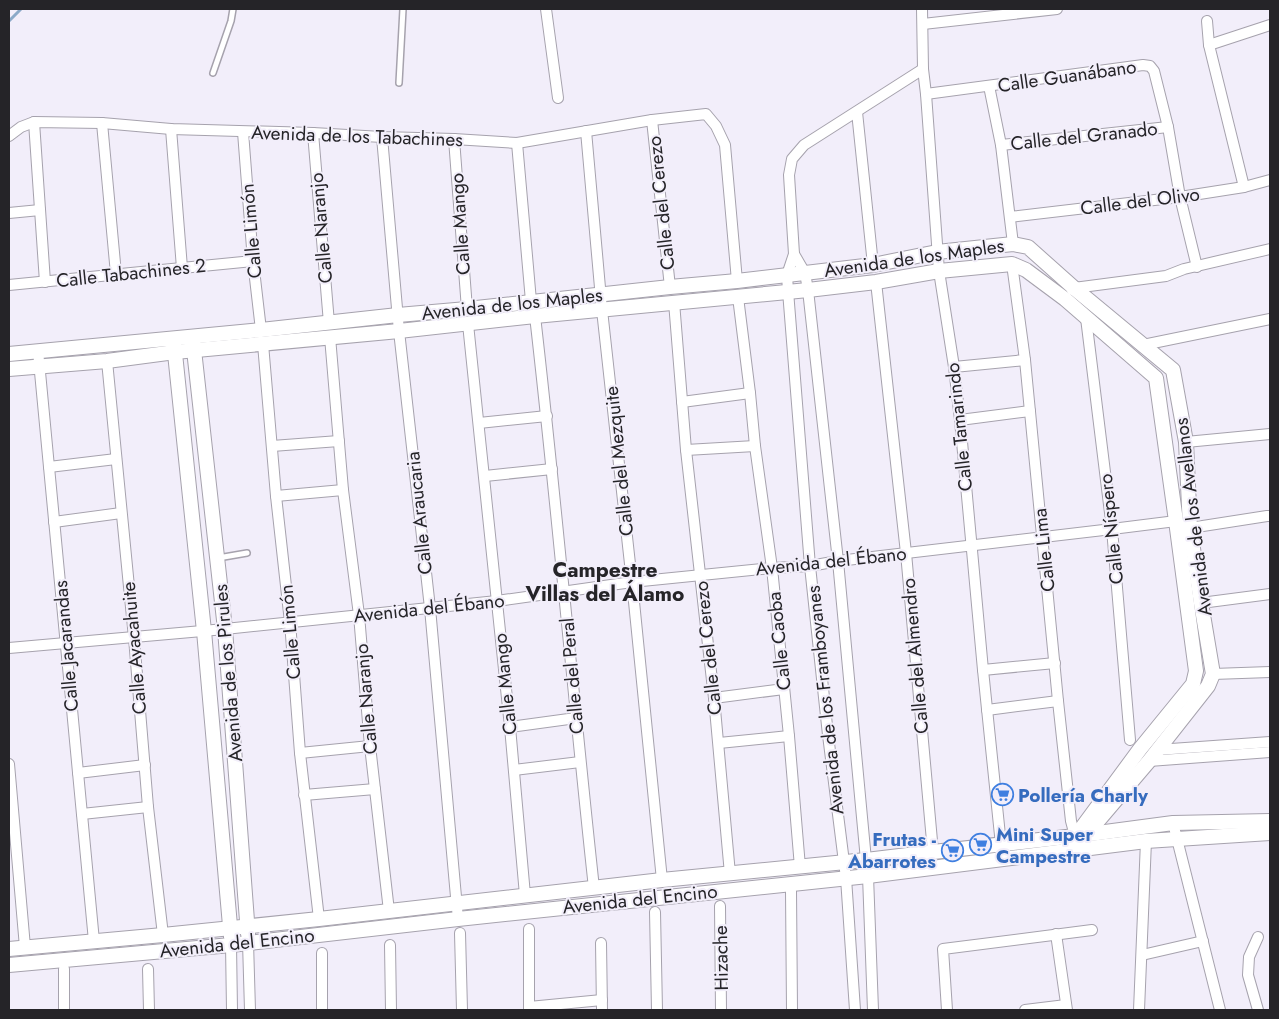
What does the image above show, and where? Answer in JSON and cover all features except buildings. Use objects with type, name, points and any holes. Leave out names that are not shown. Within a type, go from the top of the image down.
[{"type":"street","points":[[546,9],[558,98]]},
{"type":"street","name":"Calle Tamarindo","points":[[922,9],[923,69],[937,252],[960,420],[1001,845]]},
{"type":"street","points":[[922,24],[1057,9]]},
{"type":"street","points":[[1207,21],[1208,45],[1244,188]]},
{"type":"street","points":[[1208,45],[1270,25]]},
{"type":"street","name":"Calle Guanábano","points":[[926,94],[1143,65],[1150,66],[1154,71],[1168,127],[1180,197],[1197,267]]},
{"type":"street","name":"Avenida de los Framboyanes","points":[[855,1010],[846,878],[810,566],[788,291],[787,275],[794,254],[789,175],[792,159],[804,145],[923,69]]},
{"type":"street","points":[[989,86],[1001,145],[1014,244]]},
{"type":"street","points":[[857,112],[873,265]]},
{"type":"street","name":"Avenida de los Tabachines","points":[[9,136],[21,126],[34,122],[102,123],[171,129],[313,133],[517,143],[652,120],[706,114],[716,126],[726,144],[738,281]]},
{"type":"street","name":"Calle del Cerezo","points":[[652,120],[670,287]]},
{"type":"street","points":[[34,122],[45,282]]},
{"type":"street","points":[[102,123],[116,274]]},
{"type":"street","name":"Calle del Granado","points":[[1001,145],[1168,127]]},
{"type":"street","points":[[171,129],[182,268]]},
{"type":"street","name":"Calle del Mezquite","points":[[586,131],[602,310],[662,880]]},
{"type":"street","name":"Calle Limón","points":[[243,132],[260,330]]},
{"type":"street","name":"Calle Naranjo","points":[[313,133],[338,441],[359,615],[370,746],[390,911]]},
{"type":"street","name":"Calle Araucaria","points":[[382,137],[399,331],[430,608],[458,919]]},
{"type":"street","name":"Calle Mango","points":[[454,139],[467,309]]},
{"type":"street","points":[[517,143],[531,301]]},
{"type":"street","name":"Calle del Olivo","points":[[1010,217],[1244,188],[1270,180]]},
{"type":"street","points":[[9,213],[40,210]]},
{"type":"street","name":"Avenida de los Maples","points":[[193,343],[262,344],[398,315],[738,281],[873,265],[937,252],[1014,244]]},
{"type":"street","name":"Avenida de los Avellanos","points":[[1014,244],[1028,247],[1070,294],[1086,318],[1156,378],[1196,671],[1193,684],[1140,749],[1069,852]]},
{"type":"street","points":[[1070,294],[1166,276],[1184,269],[1270,249]]},
{"type":"street","name":"Avenida de los Framboyanes","points":[[794,254],[805,273],[808,290],[838,561],[868,876],[873,1010]]},
{"type":"street","name":"Calle Tabachines 2","points":[[9,285],[253,261]]},
{"type":"street","name":"Avenida de los Maples","points":[[9,354],[175,345],[260,330],[399,331],[808,290],[876,282],[939,271],[1012,264]]},
{"type":"street","name":"Avenida de los Avellanos","points":[[1012,264],[1070,294],[1143,345],[1173,370],[1186,442],[1190,528],[1213,674],[1208,686],[1153,755],[1080,836]]},
{"type":"street","name":"Calle Lima","points":[[1012,264],[1025,360],[1071,821],[1080,836]]},
{"type":"street","name":"Calle del Almendro","points":[[876,282],[906,553],[933,852]]},
{"type":"street","name":"Calle Caoba","points":[[738,297],[755,446],[772,568],[800,867]]},
{"type":"street","name":"Calle del Cerezo","points":[[674,302],[686,450],[719,743],[730,874]]},
{"type":"street","name":"Calle del Peral","points":[[535,316],[547,416],[594,888]]},
{"type":"street","name":"Calle Níspero","points":[[1086,318],[1112,529],[1130,740]]},
{"type":"street","points":[[1143,345],[1270,319]]},
{"type":"street","name":"Calle Mango","points":[[468,324],[510,727],[525,896]]},
{"type":"street","name":"Avenida de los Pirules","points":[[193,343],[225,629],[248,926],[250,1010]]},
{"type":"street","name":"Calle Limón","points":[[262,344],[290,622],[304,795],[318,919]]},
{"type":"street","name":"Avenida de los Maples","points":[[9,369],[107,361],[175,345]]},
{"type":"street","name":"Avenida de los Pirules","points":[[175,345],[204,631],[231,928],[232,1010]]},
{"type":"street","name":"Calle Jacarandas","points":[[38,351],[94,941]]},
{"type":"street","points":[[954,367],[1025,360]]},
{"type":"street","name":"Calle Ayacahuite","points":[[107,361],[134,638],[148,807],[163,935]]},
{"type":"street","points":[[682,402],[750,394]]},
{"type":"street","points":[[960,420],[1030,411]]},
{"type":"street","points":[[479,423],[547,416]]},
{"type":"street","points":[[1186,442],[1270,434]]},
{"type":"street","points":[[272,446],[338,441]]},
{"type":"street","points":[[686,450],[755,446]]},
{"type":"street","points":[[49,467],[116,459]]},
{"type":"street","points":[[484,476],[552,469]]},
{"type":"street","points":[[276,496],[343,490]]},
{"type":"street","points":[[1190,528],[1268,516],[1270,506]]},
{"type":"street","points":[[54,522],[121,513]]},
{"type":"street","name":"Avenida del Ébano","points":[[9,648],[134,638],[497,601],[632,582],[810,566],[838,561],[1176,521]]},
{"type":"street","points":[[1201,603],[1270,592]]},
{"type":"street","points":[[983,670],[1055,663]]},
{"type":"street","points":[[1213,674],[1270,672]]},
{"type":"street","points":[[714,698],[784,689]]},
{"type":"street","points":[[987,710],[1058,702]]},
{"type":"street","points":[[510,727],[576,718]]},
{"type":"street","points":[[719,743],[789,736]]},
{"type":"street","points":[[1153,755],[1270,742]]},
{"type":"street","points":[[300,753],[370,746]]},
{"type":"street","points":[[1153,755],[1270,752]]},
{"type":"street","points":[[514,770],[580,762]]},
{"type":"street","points":[[9,764],[11,822],[25,947]]},
{"type":"street","points":[[78,773],[144,765]]},
{"type":"street","points":[[304,795],[375,789]]},
{"type":"street","points":[[82,814],[148,807]]},
{"type":"street","name":"Avenida del Encino","points":[[9,949],[318,919],[662,880],[866,860],[1080,836],[1173,823],[1270,820]]},
{"type":"street","points":[[1173,823],[1220,1010]]},
{"type":"street","name":"Avenida del Encino","points":[[9,966],[231,945],[868,876],[1146,842],[1270,833]]},
{"type":"street","points":[[1139,1010],[1146,842]]},
{"type":"street","points":[[792,891],[792,1010]]},
{"type":"street","name":"Hizache","points":[[720,906],[721,1010]]},
{"type":"street","points":[[655,912],[657,1010]]},
{"type":"street","points":[[529,929],[529,1009],[602,1005],[601,943]]},
{"type":"street","points":[[947,1010],[943,949],[1092,930]]},
{"type":"street","points":[[460,933],[462,1010]]},
{"type":"street","points":[[1025,1010],[1067,1008],[1056,934]]},
{"type":"street","points":[[1258,937],[1249,957],[1248,975],[1258,1010]]},
{"type":"street","points":[[1142,955],[1203,941]]},
{"type":"street","points":[[390,945],[391,1010]]},
{"type":"street","points":[[322,953],[322,1010]]},
{"type":"street","points":[[64,969],[64,1010]]},
{"type":"street","points":[[148,969],[149,1010]]},
{"type":"lane","points":[[214,73],[233,9]]},
{"type":"lane","points":[[399,83],[403,9]]},
{"type":"lane","points":[[218,558],[246,553]]},
{"type":"waterway","points":[[9,21],[21,9]]},
{"type":"place","name":"Pollería Charly","points":[[1002,795]]},
{"type":"place","name":"Mini Super Campestre","points":[[980,845]]},
{"type":"place","name":"Frutas - Abarrotes","points":[[952,850]]},
{"type":"district","name":"Campestre Villas del Álamo","points":[[605,582]]}]
